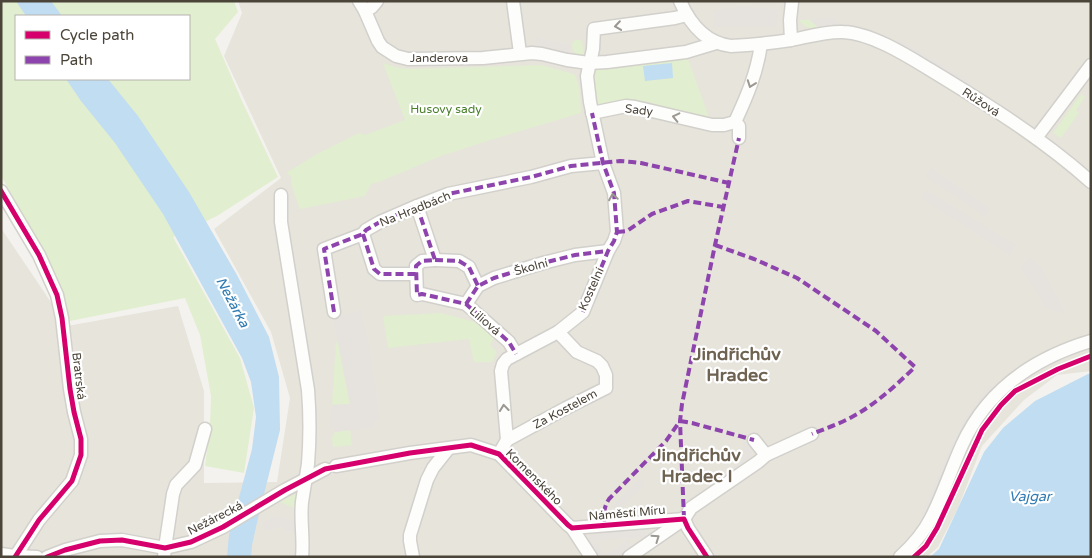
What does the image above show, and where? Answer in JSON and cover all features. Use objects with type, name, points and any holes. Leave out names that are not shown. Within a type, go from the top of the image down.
[{"type":"street","points":[[362,6],[372,7],[377,1]]},
{"type":"street","points":[[513,1],[520,54]]},
{"type":"street","points":[[680,1],[691,23],[716,43]]},
{"type":"street","points":[[791,40],[790,20],[792,2]]},
{"type":"street","name":"Janderova","points":[[362,6],[378,41],[386,50],[396,56],[408,59],[542,54],[589,63],[686,52],[716,43]]},
{"type":"street","points":[[592,113],[587,76],[593,49],[594,29],[687,15]]},
{"type":"street","name":"Růžová","points":[[716,43],[731,46],[761,44],[844,32],[863,36],[893,48],[929,69],[1036,138],[1071,164],[1091,182]]},
{"type":"street","points":[[739,138],[739,126],[735,122],[751,87],[761,44]]},
{"type":"street","points":[[1036,138],[1091,65]]},
{"type":"street","name":"Sady","points":[[592,113],[626,106],[712,125],[724,125],[735,122]]},
{"type":"street","name":"Kostelní","points":[[507,440],[500,370],[503,364],[507,359],[558,332],[583,312],[617,232],[614,193],[603,163],[592,113]]},
{"type":"street","name":"Na Hradbách","points":[[334,312],[324,249],[363,234],[366,230],[380,222],[448,194],[531,177],[571,166],[603,163]]},
{"type":"street","name":"Bratrská","points":[[1,191],[40,255],[57,295],[62,318],[70,389],[81,440],[81,455],[72,481],[39,520],[15,557]]},
{"type":"street","points":[[281,195],[281,222],[308,390],[310,418],[301,518],[302,557]]},
{"type":"street","points":[[417,206],[435,260]]},
{"type":"street","points":[[363,234],[374,270],[380,274],[416,274],[416,266],[422,261],[459,261],[469,267],[478,286],[466,304]]},
{"type":"street","name":"Školní","points":[[478,286],[494,278],[543,263],[575,255],[608,251]]},
{"type":"street","name":"Liliová","points":[[416,274],[417,295],[422,294],[466,304],[509,342],[516,354]]},
{"type":"street","name":"Za Kostelem","points":[[507,440],[606,388],[606,375],[602,366],[597,361],[577,352],[558,332]]},
{"type":"street","points":[[900,557],[909,549],[931,519],[962,444],[973,424],[992,399],[1022,373],[1046,359],[1091,341]]},
{"type":"street","name":"Nežárecká","points":[[164,552],[173,494],[176,485],[195,465],[205,429]]},
{"type":"street","points":[[630,557],[684,518],[691,508],[766,455],[812,434]]},
{"type":"street","points":[[499,454],[507,440]]},
{"type":"street","points":[[754,440],[766,455]]},
{"type":"street","name":"Komenského","points":[[331,468],[410,453],[471,445],[499,454],[572,528],[591,557]]},
{"type":"street","points":[[413,557],[410,535],[427,480],[433,468],[448,449]]},
{"type":"street","name":"Nežárecká","points":[[47,557],[100,541],[122,540],[164,552],[223,527],[306,479],[331,468]]},
{"type":"street","points":[[684,518],[688,528],[707,557]]},
{"type":"street","name":"Náměstí Míru","points":[[572,528],[684,518]]},
{"type":"street","points":[[1,554],[15,557],[36,557]]},
{"type":"shaded area","points":[[238,1],[1091,1],[1091,371],[1057,375],[1024,400],[982,446],[958,508],[938,547],[927,557],[1,557],[1,228],[67,326],[178,306],[204,391],[204,483],[277,482],[290,398],[271,332],[214,229],[281,178],[224,56],[242,13]]},
{"type":"shaded area","points":[[747,7],[779,10],[776,27],[713,27],[714,10]]},
{"type":"shaded area","points":[[833,17],[842,25],[819,28],[810,20]]},
{"type":"shaded area","points":[[536,38],[570,44],[569,54],[535,47]]},
{"type":"shaded area","points":[[897,39],[971,83],[969,86],[895,42]]},
{"type":"shaded area","points":[[931,168],[990,208],[986,217],[925,176]]},
{"type":"shaded area","points":[[926,190],[1016,245],[1010,255],[921,198]]},
{"type":"shaded area","points":[[1030,258],[1042,269],[1061,304],[1064,314],[1045,307],[1034,287],[1020,268]]},
{"type":"shaded area","points":[[361,310],[369,344],[380,420],[374,421],[375,427],[335,432],[335,428],[330,428],[332,405],[350,404],[333,318]]},
{"type":"shaded area","points":[[995,385],[980,403],[961,433],[923,520],[921,515],[963,422],[988,387]]},
{"type":"shaded area","points":[[743,442],[752,444],[752,460],[692,501],[690,499],[743,461]]},
{"type":"shaded area","points":[[640,478],[645,484],[618,510],[659,507],[667,514],[626,518],[612,506]]},
{"type":"shaded area","points":[[277,516],[297,520],[297,530],[285,532],[284,526],[263,531],[264,522]]},
{"type":"shaded area","points":[[645,528],[646,537],[589,541],[588,532]]},
{"type":"shaded area","points":[[630,539],[630,550],[621,557],[595,557],[588,544],[597,543],[605,556]]},
{"type":"green space","points":[[1,1],[234,1],[238,12],[215,39],[278,177],[217,216],[173,237],[240,358],[254,408],[244,473],[205,466],[210,427],[211,396],[200,335],[185,298],[70,321],[31,228],[1,176]]},
{"type":"green space","points":[[799,20],[810,20],[819,28],[813,29],[808,27]]},
{"type":"green space","points":[[575,40],[582,41],[583,55],[577,55],[573,51],[572,44]]},
{"type":"green space","points":[[682,58],[688,59],[710,120],[704,120],[698,115],[687,112],[683,114],[658,111],[653,103],[637,100],[632,104],[599,107],[596,105],[592,75],[597,68]]},
{"type":"green space","name":"Husovy sady","points":[[383,63],[399,68],[411,69],[541,65],[574,74],[579,88],[581,113],[441,156],[371,184],[365,196],[300,209],[292,187],[291,176],[286,173],[315,155],[359,133],[365,135],[405,120]]},
{"type":"green space","points":[[1081,94],[1085,97],[1076,110],[1079,113],[1061,138],[1053,133]]},
{"type":"green space","points":[[441,313],[475,322],[477,320],[496,335],[490,345],[497,352],[492,362],[474,362],[469,339],[388,348],[383,316]]},
{"type":"green space","points":[[336,341],[339,346],[350,404],[332,405]]},
{"type":"green space","points":[[350,430],[352,445],[333,447],[332,438],[335,432]]},
{"type":"green space","points":[[301,491],[298,510],[280,502]]},
{"type":"water","points":[[16,1],[51,1],[61,15],[25,15]]},
{"type":"water","points":[[672,63],[673,78],[645,81],[643,66]]},
{"type":"water","name":"Nežárka","points":[[67,80],[109,80],[138,116],[189,192],[237,275],[269,337],[279,377],[280,430],[258,518],[251,557],[227,557],[229,535],[252,449],[256,417],[251,382],[242,358],[163,214],[115,143]]},
{"type":"water","name":"Vajgar","points":[[1091,374],[1091,557],[930,557],[939,549],[984,452],[1003,428],[1035,401]]},
{"type":"marked path","points":[[583,312],[617,232],[614,193],[603,163],[592,113]]},
{"type":"marked path","points":[[684,519],[680,421],[682,404],[739,138]]},
{"type":"marked path","points":[[334,312],[324,249],[363,234],[366,230],[380,222],[448,194],[531,177],[571,166],[620,161],[641,163],[729,183]]},
{"type":"marked path","points":[[617,232],[627,231],[652,214],[688,201],[723,207]]},
{"type":"marked path","points":[[417,206],[435,260],[422,261],[416,266],[417,295],[422,294],[466,304],[509,342],[516,354]]},
{"type":"marked path","points":[[363,234],[374,269],[380,274],[416,274]]},
{"type":"marked path","points":[[715,245],[754,259],[797,278],[876,331],[915,367],[875,402],[857,414],[812,434]]},
{"type":"marked path","points":[[466,304],[478,286],[494,278],[575,255],[608,251]]},
{"type":"marked path","points":[[435,260],[459,261],[469,267],[478,286]]},
{"type":"marked path","points":[[680,421],[754,440]]},
{"type":"marked path","points":[[605,525],[604,515],[609,499],[666,441],[680,421]]},
{"type":"cycle path","points":[[1,191],[39,255],[57,295],[62,318],[70,389],[81,439],[81,455],[72,481],[39,520],[15,557]]},
{"type":"cycle path","points":[[914,557],[926,546],[937,528],[982,430],[1001,405],[1015,391],[1058,369],[1091,356]]},
{"type":"cycle path","points":[[47,557],[100,541],[122,540],[165,548],[191,542],[223,527],[285,490],[325,469],[410,453],[471,445],[499,454],[572,528],[684,519],[707,557]]},
{"type":"district","name":"Jindřichův Hradec","points":[[737,364]]},
{"type":"district","name":"Jindřichův Hradec I","points":[[697,465]]}]
